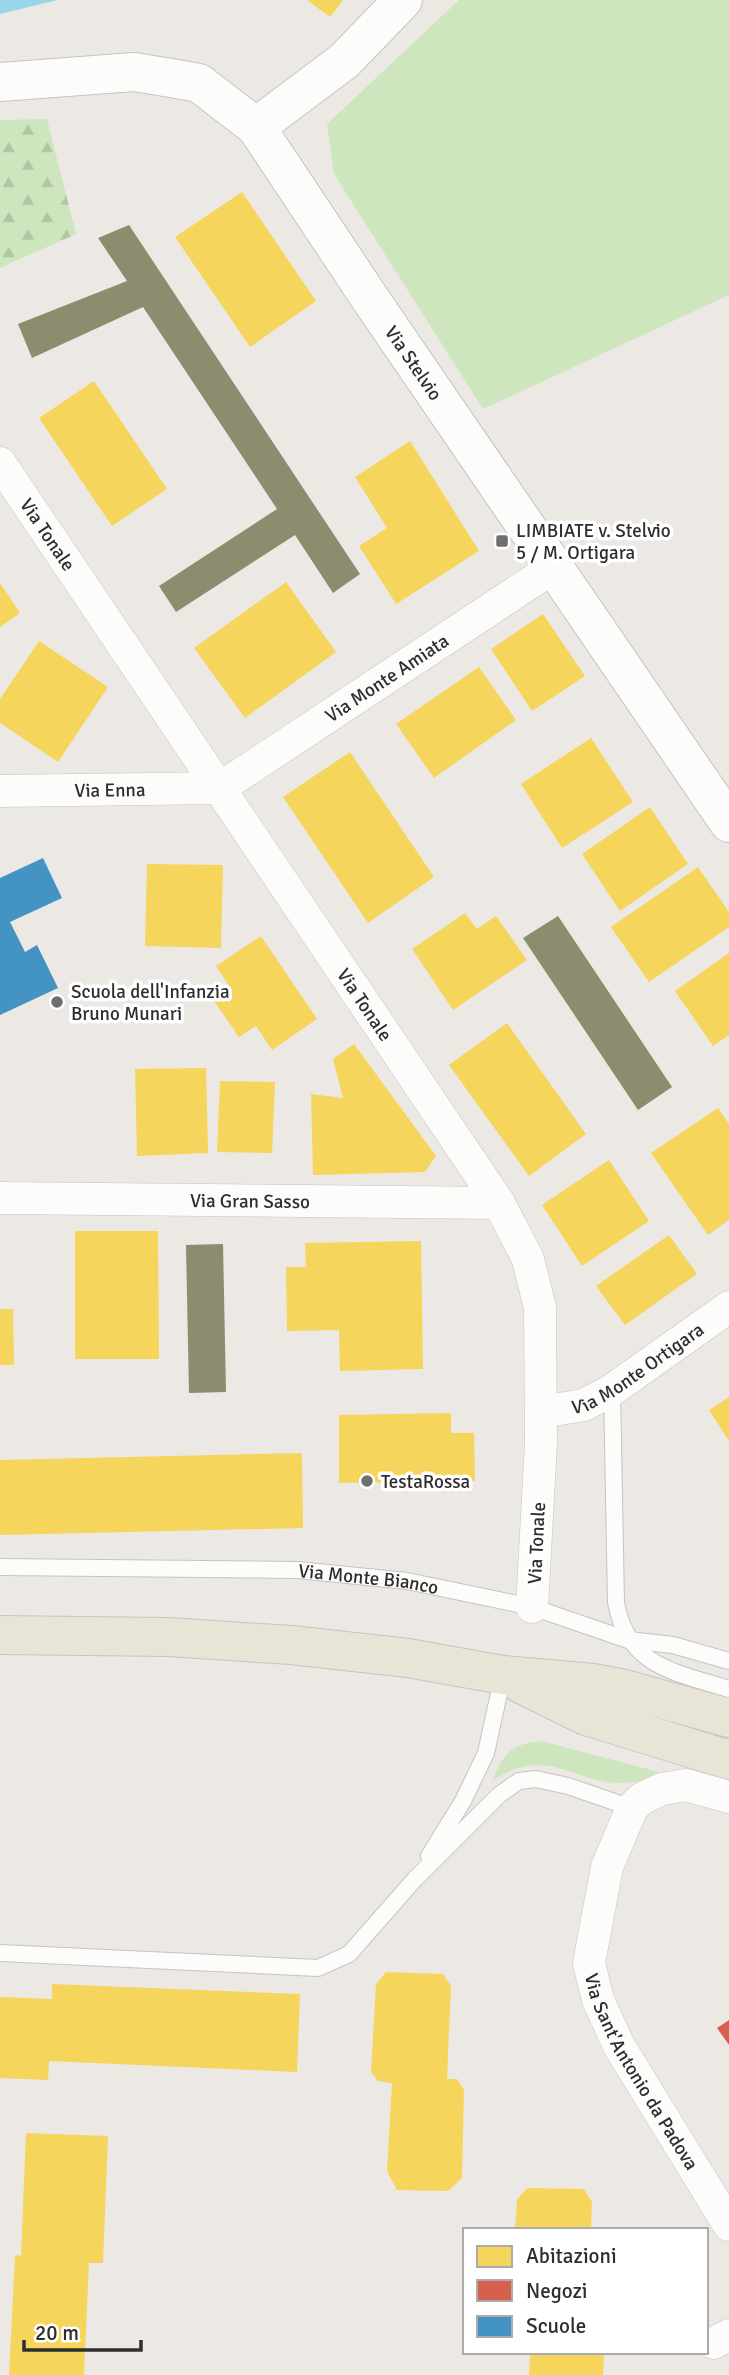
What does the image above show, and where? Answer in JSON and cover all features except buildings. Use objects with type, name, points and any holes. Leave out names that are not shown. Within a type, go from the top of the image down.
[{"type":"main road","points":[[0,1635],[168,1637],[291,1645],[408,1658],[503,1675],[593,1683],[625,1689],[729,1718]]},
{"type":"main road","points":[[503,1675],[586,1716],[729,1760]]},
{"type":"street","points":[[256,127],[344,61],[403,0]]},
{"type":"street","name":"Via Stelvio","points":[[0,82],[134,72],[172,78],[199,83],[256,127],[729,823]]},
{"type":"street","name":"Via Tonale","points":[[0,463],[499,1203],[528,1259],[540,1308],[541,1412],[537,1547],[532,1607]]},
{"type":"street","name":"Via Monte Amiata","points":[[220,789],[554,567]]},
{"type":"street","name":"Via Enna","points":[[0,791],[220,789]]},
{"type":"street","name":"Via Gran Sasso","points":[[0,1198],[499,1203]]},
{"type":"street","name":"Via Monte Ortigara","points":[[541,1412],[584,1405],[612,1390],[729,1307]]},
{"type":"street","points":[[632,1808],[641,1799],[662,1789],[686,1785],[729,1797]]},
{"type":"street","name":"Via Sant'Antonio da Padova","points":[[632,1808],[607,1867],[589,1963],[598,2000],[619,2046],[729,2225]]},
{"type":"lane","points":[[612,1390],[615,1602],[619,1623],[628,1640],[648,1660],[678,1673],[729,1689]]},
{"type":"lane","name":"Via Monte Bianco","points":[[0,1567],[298,1570],[407,1581],[532,1607],[628,1640],[673,1645],[729,1661]]},
{"type":"lane","points":[[415,1879],[463,1801],[486,1753],[503,1675]]},
{"type":"lane","points":[[0,1953],[318,1968],[349,1954],[415,1879],[499,1795],[519,1781],[536,1779],[568,1786],[632,1808]]},
{"type":"green space","points":[[459,0],[729,0],[729,295],[483,409],[334,174],[327,124]]},
{"type":"green space","points":[[47,119],[76,234],[0,268],[0,120]]},
{"type":"green space","points":[[541,1741],[659,1772],[637,1781],[615,1783],[548,1766],[531,1766],[513,1770],[492,1781],[509,1752],[530,1742]]},
{"type":"water","points":[[0,0],[58,0],[0,14]]},
{"type":"place","name":"LIMBIATE v. Stelvio 5 / M. Ortigara","points":[[502,541]]},
{"type":"place","name":"Scuola dell'Infanzia Bruno Munari","points":[[57,1002]]},
{"type":"place","name":"TestaRossa","points":[[367,1481]]}]
